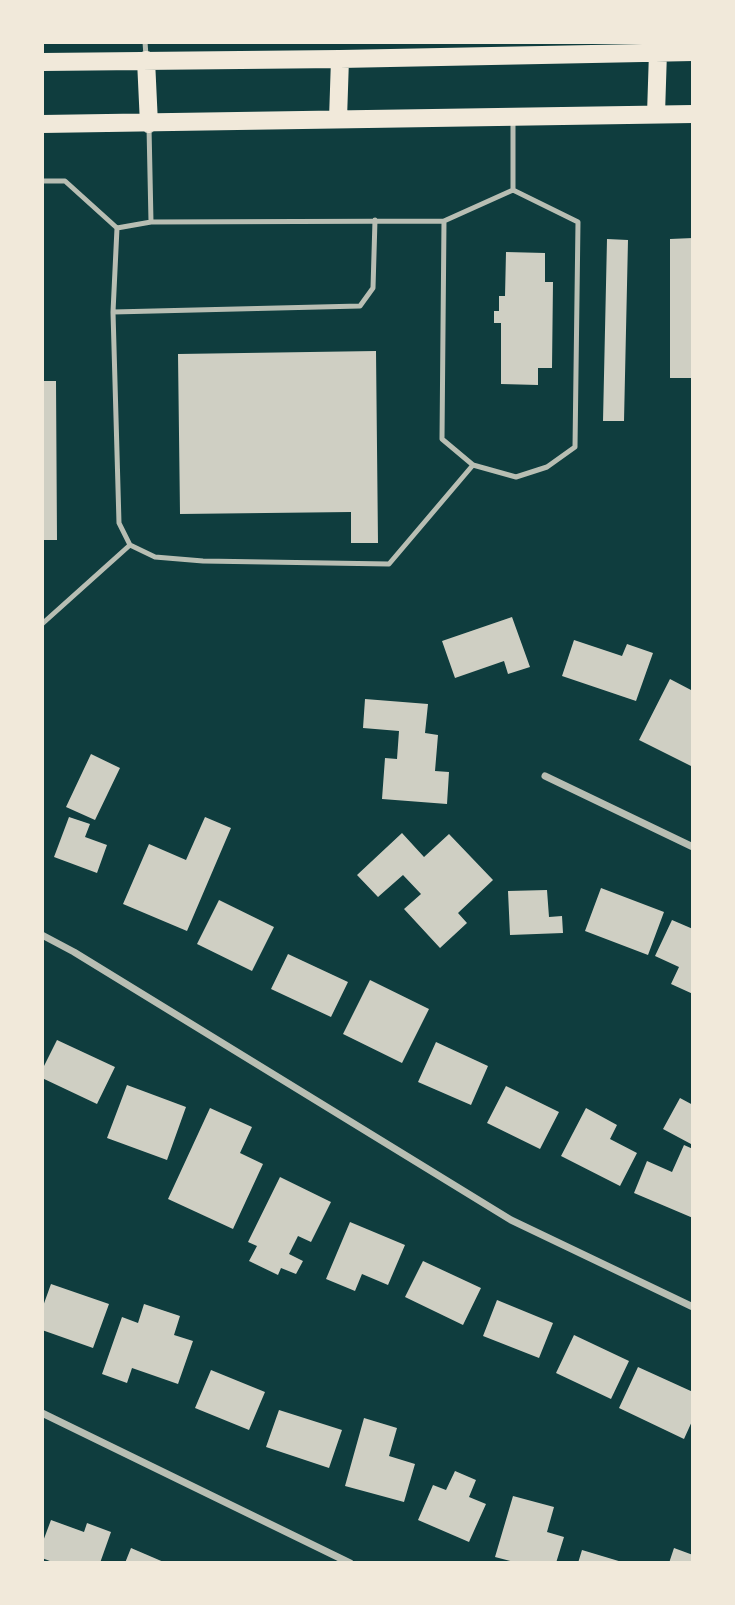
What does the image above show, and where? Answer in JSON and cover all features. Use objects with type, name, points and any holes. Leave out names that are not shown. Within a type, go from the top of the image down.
[{"type":"main road","points":[[42,62],[340,59],[571,48],[693,52]]},
{"type":"main road","points":[[656,114],[658,52]]},
{"type":"main road","points":[[338,119],[340,59]]},
{"type":"main road","points":[[146,60],[149,124]]},
{"type":"main road","points":[[42,124],[693,114]]},
{"type":"street","points":[[545,776],[693,847]]},
{"type":"street","points":[[42,935],[511,1220],[693,1307]]},
{"type":"street","points":[[42,1413],[350,1563]]},
{"type":"lane","points":[[145,42],[146,60]]},
{"type":"lane","points":[[513,118],[513,190]]},
{"type":"lane","points":[[149,124],[151,222]]},
{"type":"lane","points":[[42,181],[65,181],[117,228]]},
{"type":"lane","points":[[117,228],[151,222],[444,221],[513,190]]},
{"type":"lane","points":[[444,221],[442,439],[473,465],[516,477],[547,467],[575,447],[578,222],[513,190]]},
{"type":"lane","points":[[113,312],[360,306],[373,288],[375,220]]},
{"type":"lane","points":[[117,228],[113,312],[119,523],[130,545],[155,557],[203,561],[389,564],[473,465]]},
{"type":"lane","points":[[42,624],[130,545]]},
{"type":"building","points":[[693,238],[693,378],[670,378],[670,239]]},
{"type":"building","points":[[607,239],[628,240],[624,421],[603,421]]},
{"type":"building","points":[[506,252],[545,253],[545,282],[553,282],[552,368],[538,368],[538,385],[501,384],[501,323],[494,323],[494,311],[499,311],[499,296],[505,296]]},
{"type":"building","points":[[376,351],[378,543],[351,543],[351,512],[180,514],[178,354]]},
{"type":"building","points":[[42,381],[56,381],[57,540],[42,540]]},
{"type":"building","points":[[512,617],[530,667],[508,674],[504,661],[455,678],[442,641]]},
{"type":"building","points":[[574,640],[622,656],[627,644],[653,653],[636,701],[562,676]]},
{"type":"building","points":[[670,679],[691,690],[693,685],[691,766],[639,740]]},
{"type":"building","points":[[365,699],[428,704],[425,733],[438,735],[435,771],[449,772],[447,804],[382,799],[385,758],[397,759],[399,731],[363,728]]},
{"type":"building","points":[[91,754],[120,768],[95,820],[66,807]]},
{"type":"building","points":[[69,817],[90,824],[85,837],[107,845],[97,873],[54,857]]},
{"type":"building","points":[[205,817],[231,828],[187,931],[123,904],[149,844],[186,860]]},
{"type":"building","points":[[402,833],[424,857],[449,834],[493,880],[458,913],[467,923],[440,948],[404,909],[421,894],[403,875],[378,897],[357,875]]},
{"type":"building","points":[[601,888],[664,912],[648,955],[585,931]]},
{"type":"building","points":[[547,890],[549,917],[562,916],[563,933],[510,935],[508,891]]},
{"type":"building","points":[[219,900],[274,927],[252,971],[197,944]]},
{"type":"building","points":[[672,920],[693,929],[693,994],[671,984],[679,967],[655,956]]},
{"type":"building","points":[[288,954],[348,982],[331,1017],[271,989]]},
{"type":"building","points":[[370,980],[429,1009],[402,1063],[343,1034]]},
{"type":"building","points":[[57,1040],[115,1067],[97,1104],[42,1078],[42,1070]]},
{"type":"building","points":[[436,1042],[488,1066],[471,1105],[418,1082]]},
{"type":"building","points":[[127,1085],[186,1107],[167,1160],[107,1138]]},
{"type":"building","points":[[506,1086],[559,1112],[540,1149],[487,1123]]},
{"type":"building","points":[[680,1098],[693,1105],[691,1144],[663,1129]]},
{"type":"building","points":[[210,1108],[252,1127],[240,1153],[263,1164],[233,1229],[168,1199]]},
{"type":"building","points":[[586,1108],[617,1125],[610,1139],[637,1153],[620,1186],[561,1156]]},
{"type":"building","points":[[684,1145],[693,1149],[693,1218],[634,1193],[647,1161],[672,1172]]},
{"type":"building","points":[[280,1177],[331,1202],[311,1242],[298,1236],[289,1254],[303,1261],[296,1274],[281,1268],[278,1275],[249,1261],[257,1246],[248,1242]]},
{"type":"building","points":[[350,1222],[405,1245],[388,1285],[362,1274],[355,1291],[326,1279]]},
{"type":"building","points":[[423,1261],[481,1288],[463,1325],[405,1297]]},
{"type":"building","points":[[51,1284],[109,1304],[93,1348],[42,1330],[42,1309]]},
{"type":"building","points":[[497,1300],[553,1323],[539,1358],[483,1336]]},
{"type":"building","points":[[144,1304],[180,1316],[174,1335],[193,1341],[178,1384],[132,1368],[127,1383],[102,1374],[122,1317],[138,1323]]},
{"type":"building","points":[[574,1335],[629,1361],[611,1399],[556,1373]]},
{"type":"building","points":[[638,1367],[693,1392],[693,1419],[684,1439],[619,1408]]},
{"type":"building","points":[[211,1370],[265,1392],[249,1430],[195,1408]]},
{"type":"building","points":[[279,1410],[342,1430],[329,1468],[266,1447]]},
{"type":"building","points":[[364,1418],[397,1428],[389,1456],[415,1464],[404,1502],[345,1486]]},
{"type":"building","points":[[455,1471],[476,1480],[469,1497],[486,1504],[469,1542],[418,1520],[433,1485],[446,1490]]},
{"type":"building","points":[[513,1496],[554,1507],[547,1532],[564,1537],[556,1563],[518,1563],[495,1557]]},
{"type":"building","points":[[51,1520],[84,1532],[87,1523],[111,1532],[100,1563],[55,1563],[42,1558],[42,1544]]},
{"type":"building","points":[[131,1548],[166,1563],[125,1563]]},
{"type":"building","points":[[674,1548],[693,1555],[693,1563],[669,1563]]},
{"type":"building","points":[[582,1550],[622,1562],[622,1563],[578,1563]]}]
